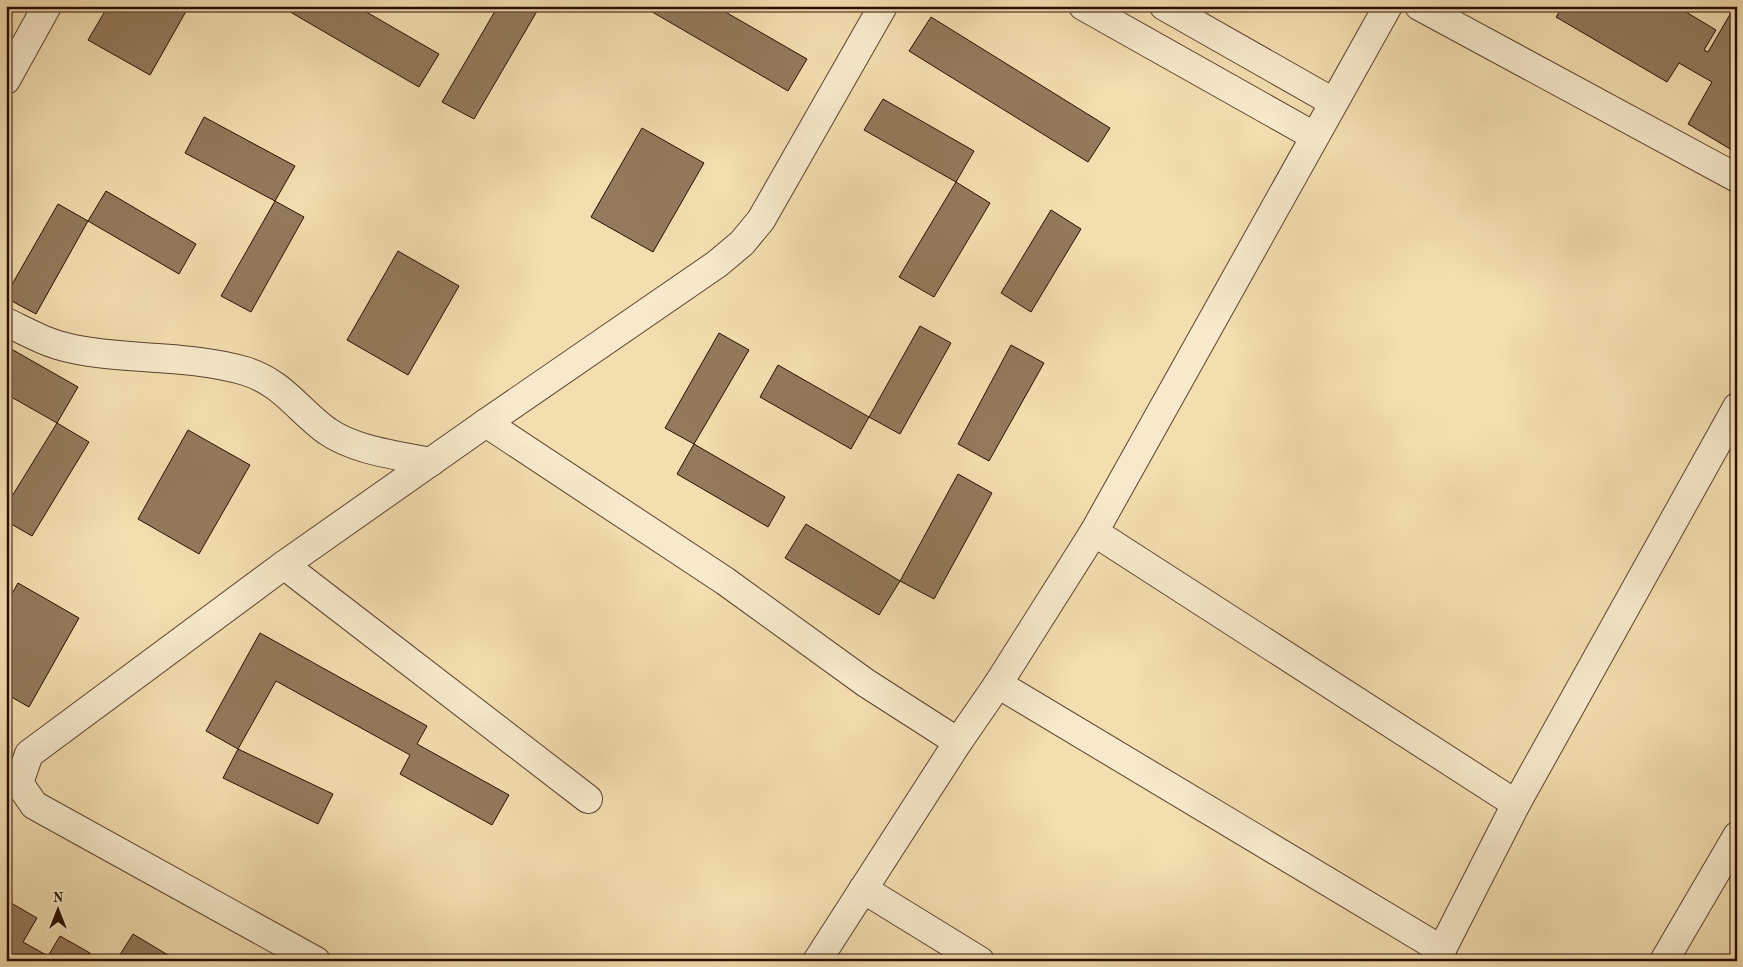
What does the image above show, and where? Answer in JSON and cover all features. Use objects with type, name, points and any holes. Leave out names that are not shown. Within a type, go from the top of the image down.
[{"type":"street","points":[[6,80],[47,6]]},
{"type":"street","points":[[316,961],[34,805],[19,784],[29,754],[284,565],[486,423],[718,264],[742,243],[762,220],[883,6]]},
{"type":"street","points":[[1083,6],[1314,136]]},
{"type":"street","points":[[1164,6],[1333,102]]},
{"type":"street","points":[[817,961],[958,742],[998,684],[1094,532],[1388,6]]},
{"type":"street","points":[[1419,6],[1737,178]]},
{"type":"street","points":[[6,322],[42,340],[70,348],[204,364],[245,371],[276,385],[327,431],[350,444],[431,462]]},
{"type":"street","points":[[998,684],[1439,955],[1516,804],[1737,407]]},
{"type":"street","points":[[486,423],[725,581],[866,683],[958,742]]},
{"type":"street","points":[[1094,532],[1516,804]]},
{"type":"street","points":[[284,565],[588,799]]},
{"type":"street","points":[[1664,961],[1737,836]]},
{"type":"street","points":[[863,889],[980,961]]},
{"type":"building","points":[[108,6],[189,6],[150,75],[88,40]]},
{"type":"building","points":[[280,6],[356,6],[439,54],[419,87]]},
{"type":"building","points":[[498,6],[540,6],[474,119],[442,102]]},
{"type":"building","points":[[642,6],[715,6],[807,59],[788,91]]},
{"type":"building","points":[[1563,6],[1676,6],[1716,30],[1704,50],[1708,52],[1735,6],[1737,6],[1737,153],[1688,124],[1712,82],[1679,63],[1667,82],[1556,17]]},
{"type":"building","points":[[931,17],[1110,128],[1088,162],[909,51]]},
{"type":"building","points":[[883,99],[974,151],[956,182],[864,130]]},
{"type":"building","points":[[204,117],[295,166],[275,201],[185,153]]},
{"type":"building","points":[[642,128],[704,163],[653,252],[591,217]]},
{"type":"building","points":[[956,182],[990,203],[934,297],[899,277]]},
{"type":"building","points":[[106,191],[196,244],[179,274],[88,221]]},
{"type":"building","points":[[275,201],[304,217],[251,312],[221,296]]},
{"type":"building","points":[[58,204],[88,221],[36,314],[6,298],[6,295]]},
{"type":"building","points":[[1051,210],[1081,229],[1031,312],[1001,293]]},
{"type":"building","points":[[398,251],[459,286],[408,375],[347,340]]},
{"type":"building","points":[[920,326],[951,343],[900,434],[869,417]]},
{"type":"building","points":[[719,333],[749,350],[694,444],[665,428]]},
{"type":"building","points":[[1011,345],[1044,363],[989,461],[958,444]]},
{"type":"building","points":[[6,346],[78,387],[57,423],[6,394]]},
{"type":"building","points":[[778,365],[869,417],[851,449],[760,397]]},
{"type":"building","points":[[57,423],[89,442],[32,536],[6,521],[6,506]]},
{"type":"building","points":[[188,430],[250,465],[199,554],[138,519]]},
{"type":"building","points":[[694,444],[785,497],[768,527],[677,474]]},
{"type":"building","points":[[958,474],[992,493],[934,599],[900,581]]},
{"type":"building","points":[[806,524],[900,581],[879,615],[785,558]]},
{"type":"building","points":[[18,583],[79,618],[29,707],[6,694],[6,604]]},
{"type":"building","points":[[260,633],[427,726],[417,744],[509,795],[492,825],[400,774],[410,755],[276,681],[238,749],[206,731]]},
{"type":"building","points":[[238,749],[333,794],[318,824],[223,778]]},
{"type":"building","points":[[6,900],[37,918],[23,942],[48,956],[60,936],[90,953],[85,961],[6,961],[9,950],[6,948]]},
{"type":"building","points":[[133,934],[168,955],[165,961],[116,961]]}]
